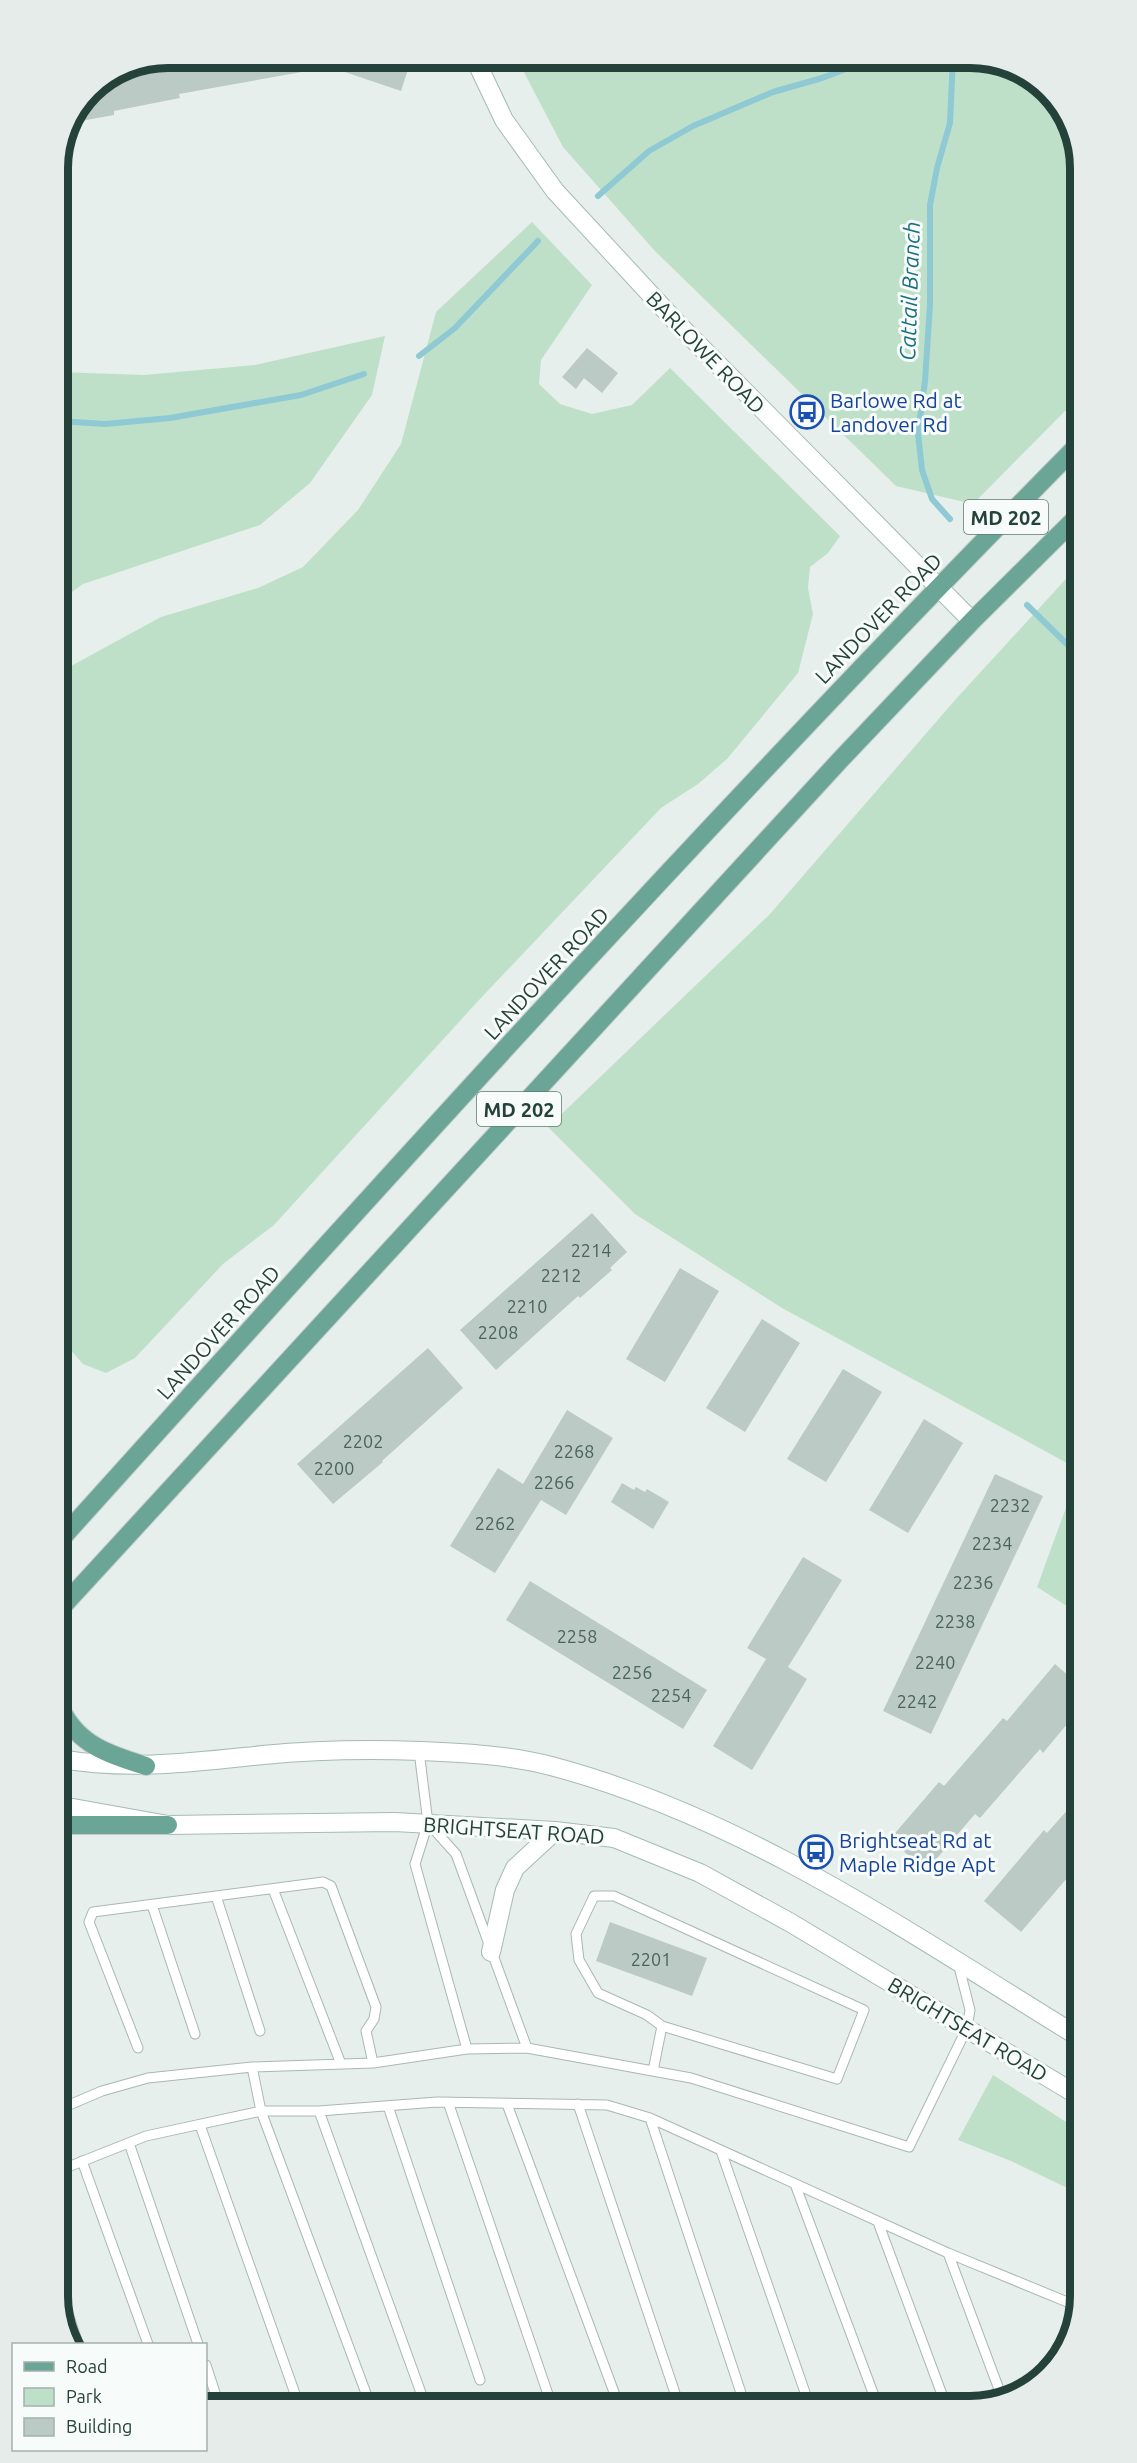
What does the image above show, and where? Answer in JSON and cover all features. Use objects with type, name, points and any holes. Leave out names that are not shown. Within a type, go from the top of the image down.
[{"type":"main road","name":"LANDOVER ROAD","points":[[68,1531],[680,860],[938,586],[1070,453]]},
{"type":"main road","name":"MD 202","points":[[68,1600],[842,758],[972,621],[1070,524]]},
{"type":"main road","points":[[68,1721],[74,1731],[107,1755],[146,1766]]},
{"type":"main road","points":[[68,1825],[168,1825]]},
{"type":"street","name":"BARLOWE ROAD","points":[[479,68],[504,120],[563,199],[677,323],[972,621]]},
{"type":"street","points":[[68,1760],[146,1766],[266,1755],[419,1751],[501,1756],[550,1766],[602,1782],[701,1819],[808,1874],[904,1928],[1070,2031]]},
{"type":"street","name":"BRIGHTSEAT ROAD","points":[[68,1807],[168,1825],[396,1822],[555,1831],[614,1838],[700,1873],[790,1923],[1070,2091]]},
{"type":"street","points":[[491,1952],[505,1890],[515,1868],[555,1831]]},
{"type":"lane","points":[[419,1751],[428,1823],[415,1864],[467,2049]]},
{"type":"lane","points":[[428,1823],[456,1854],[527,2048]]},
{"type":"lane","points":[[138,2048],[89,1922],[93,1912],[323,1882],[331,1886],[376,2007],[374,2019],[366,2031],[373,2062]]},
{"type":"lane","points":[[273,1889],[340,2064]]},
{"type":"lane","points":[[216,1896],[260,2031]]},
{"type":"lane","points":[[594,1896],[615,1896],[864,2010],[837,2079],[662,2026],[647,2015],[598,1993],[579,1960],[576,1934],[594,1896]]},
{"type":"lane","points":[[152,1905],[195,2034]]},
{"type":"lane","points":[[68,2105],[102,2091],[148,2078],[252,2067],[373,2062],[467,2049],[527,2048],[691,2079],[909,2147],[967,2028],[970,2010],[958,1962]]},
{"type":"lane","points":[[653,2071],[662,2026]]},
{"type":"lane","points":[[252,2067],[261,2111],[367,2395]]},
{"type":"lane","points":[[448,2103],[547,2395]]},
{"type":"lane","points":[[68,2167],[146,2136],[261,2111],[320,2111],[448,2103],[607,2104],[650,2118],[878,2222],[1069,2304]]},
{"type":"lane","points":[[507,2104],[615,2396]]},
{"type":"lane","points":[[578,2104],[676,2396]]},
{"type":"lane","points":[[388,2106],[480,2380]]},
{"type":"lane","points":[[320,2111],[422,2395]]},
{"type":"lane","points":[[650,2118],[742,2396]]},
{"type":"lane","points":[[200,2124],[296,2395]]},
{"type":"lane","points":[[129,2143],[198,2343]]},
{"type":"lane","points":[[721,2151],[806,2396]]},
{"type":"lane","points":[[82,2161],[148,2343]]},
{"type":"lane","points":[[795,2184],[874,2396]]},
{"type":"lane","points":[[878,2222],[943,2396]]},
{"type":"lane","points":[[948,2253],[999,2391]]},
{"type":"lane","points":[[207,2368],[216,2395]]},
{"type":"green space","points":[[522,68],[976,68],[989,69],[1008,75],[1030,88],[1045,102],[1059,123],[1068,148],[1070,168],[1070,406],[973,504],[896,486],[654,250],[563,147]]},
{"type":"green space","points":[[532,222],[592,285],[541,360],[539,384],[560,404],[592,414],[632,405],[670,368],[840,536],[828,553],[810,567],[808,588],[813,614],[798,673],[727,759],[698,784],[661,808],[479,1000],[274,1225],[223,1264],[135,1358],[106,1373],[83,1364],[68,1347],[68,670],[71,666],[161,617],[258,588],[303,567],[358,510],[401,444],[436,312]]},
{"type":"green space","points":[[385,336],[372,395],[310,483],[260,525],[83,584],[68,595],[68,372],[144,375],[255,365]]},
{"type":"green space","points":[[1070,574],[1070,1465],[782,1308],[635,1214],[548,1127],[770,914],[955,700]]},
{"type":"green space","points":[[1070,1497],[1070,1608],[1037,1587]]},
{"type":"green space","points":[[993,2075],[1070,2125],[1070,2189],[1011,2161],[958,2140]]},
{"type":"building","points":[[324,68],[179,94],[180,98],[114,111],[114,115],[79,121],[102,92],[118,81],[148,69]]},
{"type":"building","points":[[333,68],[408,68],[401,91]]},
{"type":"building","points":[[587,348],[618,373],[602,393],[584,378],[576,389],[562,377]]},
{"type":"building","points":[[592,1213],[627,1252],[610,1268],[612,1270],[580,1298],[578,1296],[496,1370],[460,1330]]},
{"type":"building","points":[[680,1268],[719,1291],[665,1382],[626,1359]]},
{"type":"building","points":[[762,1319],[800,1343],[745,1432],[706,1408]]},
{"type":"building","points":[[428,1348],[463,1388],[383,1462],[333,1504],[297,1464]]},
{"type":"building","points":[[843,1369],[882,1392],[826,1482],[787,1459]]},
{"type":"building","points":[[567,1410],[613,1438],[566,1515],[541,1500],[495,1573],[450,1546],[498,1468],[523,1484]]},
{"type":"building","points":[[924,1419],[963,1443],[908,1533],[869,1510]]},
{"type":"building","points":[[995,1474],[1043,1496],[931,1734],[883,1711]]},
{"type":"building","points":[[622,1483],[634,1490],[636,1487],[645,1492],[647,1489],[669,1502],[653,1529],[611,1502]]},
{"type":"building","points":[[803,1557],[842,1580],[788,1667],[807,1679],[752,1770],[713,1746],[766,1659],[747,1648]]},
{"type":"building","points":[[530,1581],[707,1690],[683,1729],[506,1620]]},
{"type":"building","points":[[1055,1664],[1070,1677],[1070,1721],[1043,1753],[1040,1749],[980,1818],[975,1814],[926,1871],[890,1839],[939,1782],[944,1786],[1003,1718],[1007,1721]]},
{"type":"building","points":[[1070,1807],[1070,1875],[1021,1932],[984,1901],[1044,1830],[1047,1833]]},
{"type":"building","points":[[610,1922],[707,1958],[692,1996],[596,1961]]},
{"type":"waterway","points":[[598,196],[649,151],[693,126],[773,92],[849,68]]},
{"type":"waterway","name":"Cattail Branch","points":[[950,519],[932,499],[922,470],[918,433],[925,381],[930,305],[930,205],[937,168],[950,123],[952,68]]},
{"type":"waterway","points":[[419,356],[455,328],[538,241]]},
{"type":"waterway","points":[[68,422],[105,424],[170,418],[301,395],[364,374]]},
{"type":"waterway","name":"Cattail Branch","points":[[1027,605],[1070,647]]},
{"type":"place","name":"Barlowe Rd at Landover Rd","points":[[807,412]]},
{"type":"place","name":"Brightseat Rd at Maple Ridge Apt","points":[[816,1852]]}]
